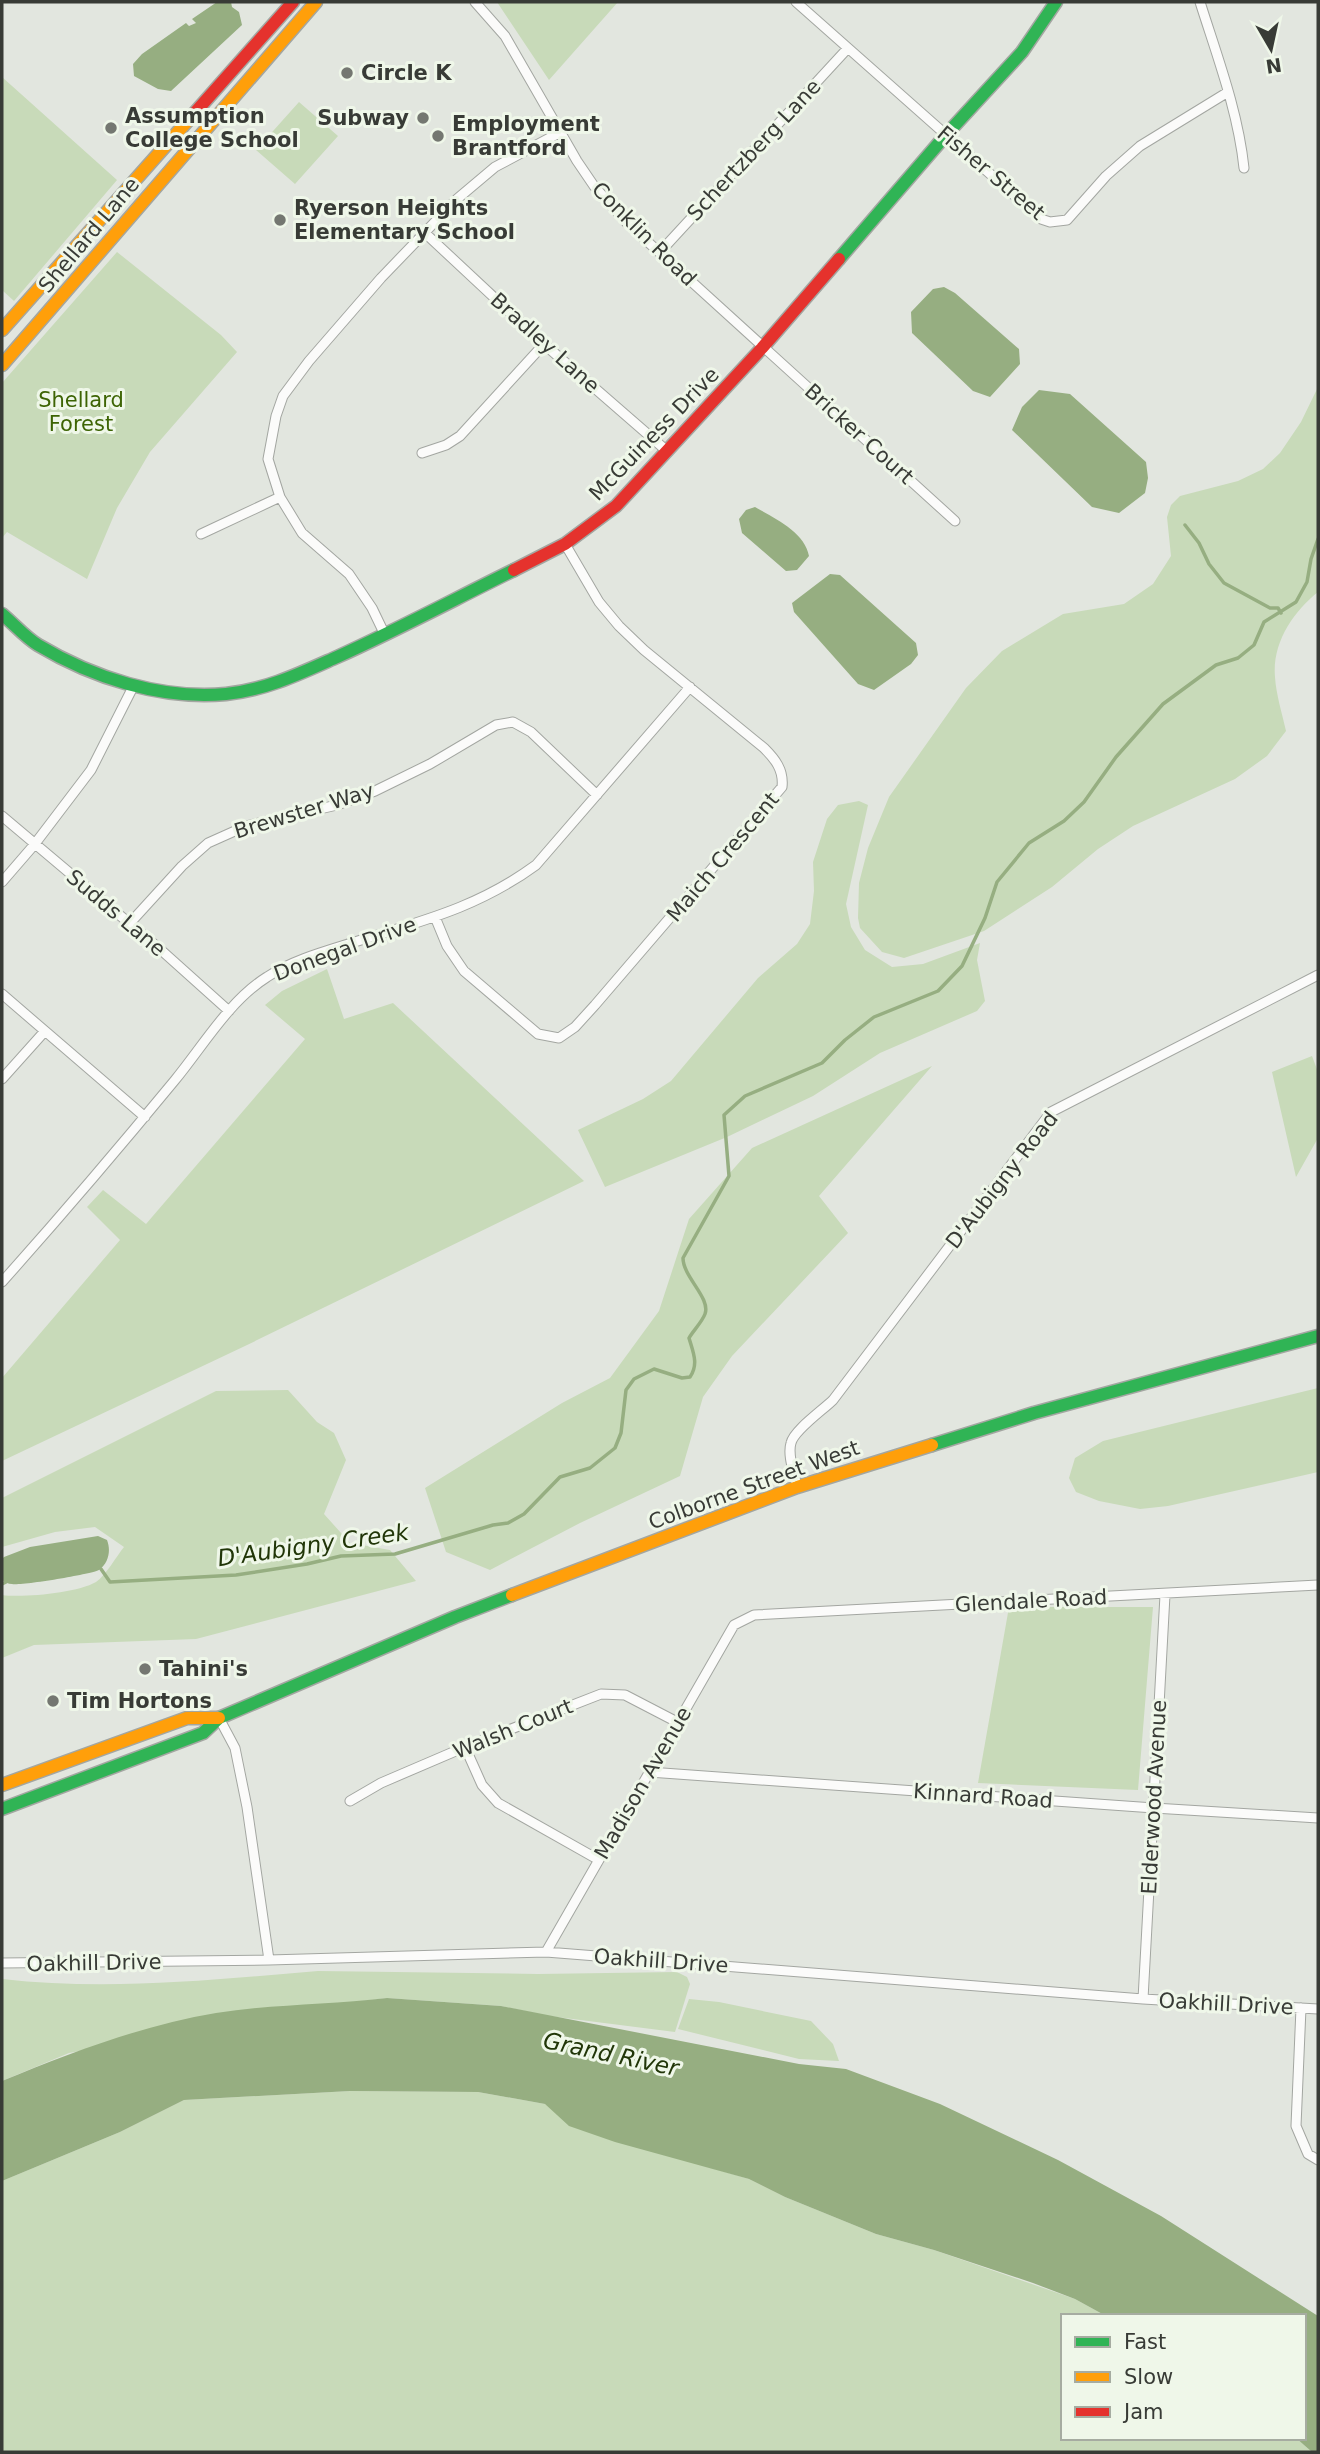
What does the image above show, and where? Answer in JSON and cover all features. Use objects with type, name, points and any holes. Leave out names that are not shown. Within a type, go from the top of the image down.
[{"type":"main road","name":"Shellard Lane","points":[[2,330],[293,2]]},
{"type":"main road","name":"Shellard Lane","points":[[2,365],[316,2]]},
{"type":"main road","name":"McGuiness Drive","points":[[2,614],[36,644],[87,670],[132,687],[198,694],[227,694],[278,683],[385,635],[565,544],[615,506],[762,348],[945,136],[1022,52],[1056,2]]},
{"type":"main road","name":"Colborne Street West","points":[[2,1809],[203,1733],[219,1718],[455,1617],[797,1487],[1034,1413],[1318,1336]]},
{"type":"main road","name":"Colborne Street West","points":[[2,1785],[187,1718],[219,1718]]},
{"type":"street","name":"Conklin Road","points":[[475,2],[505,36],[559,133],[594,186],[627,223],[762,348]]},
{"type":"street","name":"Fisher Street","points":[[796,2],[1041,219],[1059,222],[1074,214],[1106,176],[1140,146],[1228,92]]},
{"type":"street","points":[[1200,2],[1228,92],[1244,168]]},
{"type":"street","name":"Schertzberg Lane","points":[[660,253],[848,48]]},
{"type":"street","points":[[385,635],[372,608],[349,574],[302,533],[280,497],[268,459],[270,439],[283,396],[309,361],[381,278],[476,181],[495,167],[559,133]]},
{"type":"street","name":"Bradley Lane","points":[[425,233],[544,344],[667,451]]},
{"type":"street","points":[[422,453],[446,445],[460,436],[544,344]]},
{"type":"street","name":"Bricker Court","points":[[762,348],[955,522]]},
{"type":"street","points":[[201,534],[280,497]]},
{"type":"street","name":"Maich Crescent","points":[[435,917],[447,946],[464,971],[538,1034],[559,1038],[575,1027],[782,787],[783,778],[775,759],[644,650],[606,610],[565,544]]},
{"type":"street","points":[[2,882],[91,770],[132,687]]},
{"type":"street","name":"Donegal Drive","points":[[2,1282],[145,1116],[229,1011],[267,977],[294,963],[435,917],[488,896],[536,865],[690,687]]},
{"type":"street","name":"Brewster Way","points":[[130,923],[182,866],[208,843],[246,827],[337,805],[375,791],[430,764],[496,725],[513,722],[531,732],[597,795]]},
{"type":"street","name":"Sudds Lane","points":[[2,816],[130,923],[229,1011]]},
{"type":"street","name":"D'Aubigny Road","points":[[797,1487],[790,1452],[796,1433],[833,1400],[1051,1112],[1318,975]]},
{"type":"street","points":[[2,994],[145,1116]]},
{"type":"street","points":[[2,1079],[45,1031]]},
{"type":"street","name":"Glendale Road","points":[[745,1619],[754,1615],[1318,1586]]},
{"type":"street","name":"Elderwood Avenue","points":[[1143,1999],[1165,1595]]},
{"type":"street","name":"Madison Avenue","points":[[546,1952],[734,1625],[745,1619]]},
{"type":"street","name":"Walsh Court","points":[[350,1801],[381,1783],[601,1694],[625,1695],[677,1722]]},
{"type":"street","points":[[219,1718],[235,1748],[268,1960]]},
{"type":"street","points":[[466,1747],[482,1785],[498,1803],[600,1860]]},
{"type":"street","name":"Kinnard Road","points":[[649,1772],[1318,1818]]},
{"type":"street","name":"Oakhill Drive","points":[[2,1963],[268,1960],[546,1952],[1143,1999],[1318,2009]]},
{"type":"street","points":[[1301,2008],[1296,2126],[1308,2154],[1318,2160]]},
{"type":"green space","points":[[497,2],[618,2],[549,80]]},
{"type":"green space","points":[[2,77],[117,180],[14,301],[2,290]]},
{"type":"green space","points":[[299,102],[338,136],[295,184],[256,150]]},
{"type":"green space","name":"Shellard Forest","points":[[117,252],[221,335],[237,352],[150,452],[117,508],[87,579],[7,532],[2,538],[2,383]]},
{"type":"green space","points":[[1318,387],[1318,592],[1300,609],[1286,629],[1277,652],[1276,683],[1286,731],[1267,756],[1235,779],[1133,826],[1098,849],[1052,887],[984,931],[904,958],[882,952],[860,928],[858,918],[859,883],[868,848],[889,797],[966,688],[1002,651],[1063,614],[1124,604],[1153,584],[1171,556],[1167,517],[1171,505],[1180,496],[1238,481],[1263,469],[1280,453],[1301,422]]},
{"type":"green space","points":[[859,801],[868,805],[846,904],[851,927],[865,950],[892,967],[923,964],[980,943],[977,960],[985,1001],[977,1011],[880,1053],[813,1096],[727,1137],[605,1187],[578,1130],[643,1099],[671,1081],[758,978],[797,944],[810,924],[814,891],[813,862],[827,819],[838,805]]},
{"type":"green space","points":[[327,969],[344,1019],[393,1003],[584,1181],[2,1461],[2,1378],[120,1240],[87,1207],[103,1190],[146,1224],[305,1039],[265,1005],[282,991]]},
{"type":"green space","points":[[1312,1056],[1318,1072],[1318,1138],[1296,1177],[1272,1072]]},
{"type":"green space","points":[[932,1066],[819,1196],[848,1233],[732,1356],[703,1397],[680,1476],[580,1523],[490,1570],[446,1552],[425,1488],[562,1403],[610,1378],[659,1311],[689,1219],[752,1148]]},
{"type":"green space","points":[[1318,1388],[1318,1472],[1168,1506],[1140,1509],[1099,1501],[1076,1492],[1069,1478],[1075,1458],[1103,1441]]},
{"type":"green space","points":[[288,1390],[317,1422],[334,1433],[346,1460],[324,1514],[350,1543],[390,1550],[416,1581],[196,1639],[34,1645],[2,1658],[2,1595],[50,1594],[87,1586],[103,1575],[124,1547],[95,1527],[55,1532],[2,1547],[2,1498],[216,1391]]},
{"type":"green space","points":[[1009,1607],[1153,1607],[1138,1790],[978,1783]]},
{"type":"green space","points":[[318,1971],[538,1974],[677,1972],[687,1977],[690,1984],[675,2032],[549,2016],[501,2006],[387,1998],[69,2053],[2,2081],[2,1979],[120,1984],[200,1981]]},
{"type":"green space","points":[[689,1999],[719,2002],[811,2021],[833,2044],[839,2061],[799,2059],[678,2029]]},
{"type":"green space","points":[[350,2091],[478,2092],[545,2104],[688,2161],[749,2179],[785,2197],[876,2234],[934,2250],[1075,2299],[1102,2314],[1061,2314],[1061,2440],[1298,2440],[1312,2452],[2,2452],[2,2181],[120,2132],[184,2100]]},
{"type":"water","points":[[217,2],[231,2],[232,7],[239,12],[242,25],[171,91],[158,89],[134,76],[133,64],[142,54],[186,23],[189,26],[196,23],[192,19]]},
{"type":"water","points":[[944,287],[955,293],[1019,349],[1020,364],[990,397],[973,391],[912,333],[911,312],[933,289]]},
{"type":"water","points":[[1039,390],[1070,394],[1146,462],[1148,478],[1145,493],[1119,513],[1092,507],[1012,430],[1022,407]]},
{"type":"water","points":[[755,507],[788,527],[802,540],[809,556],[797,570],[786,571],[742,533],[739,519],[746,510]]},
{"type":"water","points":[[830,574],[840,575],[916,643],[918,655],[911,664],[874,690],[858,684],[794,612],[792,603]]},
{"type":"water","points":[[98,1536],[107,1540],[109,1548],[107,1560],[99,1570],[28,1583],[11,1584],[2,1580],[4,1557],[30,1547]]},
{"type":"water","name":"Grand River","points":[[387,1998],[501,2006],[799,2064],[846,2069],[940,2104],[1058,2160],[1161,2216],[1318,2316],[1318,2452],[1312,2452],[1298,2440],[1306,2440],[1306,2314],[1102,2314],[1075,2299],[1033,2283],[876,2234],[785,2197],[749,2179],[615,2142],[569,2126],[545,2104],[478,2092],[350,2091],[184,2100],[120,2132],[2,2181],[2,2081],[107,2041],[189,2018],[259,2008]]},
{"type":"waterway","points":[[1185,525],[1224,583],[1270,608],[1278,608],[1281,613]]},
{"type":"waterway","name":"D'Aubigny Creek","points":[[101,1569],[110,1582],[236,1575],[341,1556],[395,1554],[508,1523],[524,1514],[560,1477],[590,1468],[615,1448],[621,1433],[626,1390],[634,1379],[654,1369],[682,1378],[690,1377],[693,1372],[694,1358],[689,1338],[704,1317],[706,1308],[701,1294],[687,1273],[683,1258],[729,1176],[724,1115],[745,1096],[822,1063],[874,1017],[938,991],[962,966],[985,918],[997,882],[1029,843],[1064,821],[1084,802],[1116,757],[1163,704],[1216,665],[1238,658],[1254,645],[1264,622],[1296,602],[1307,582],[1318,539]]},
{"type":"waterway","name":"D'Aubigny Creek","points":[[2,1584],[6,1582]]},
{"type":"traffic: fast","points":[[839,259],[1022,52],[1056,2]]},
{"type":"traffic: fast","points":[[2,614],[38,645],[105,677],[177,694],[226,694],[269,685],[310,669],[514,570]]},
{"type":"traffic: fast","points":[[932,1445],[1034,1413],[1318,1336]]},
{"type":"traffic: fast","points":[[2,1809],[203,1733],[219,1718],[512,1595]]},
{"type":"traffic: slow","points":[[2,365],[316,2]]},
{"type":"traffic: slow","points":[[2,330],[192,116]]},
{"type":"traffic: slow","points":[[512,1595],[797,1487],[932,1445]]},
{"type":"traffic: slow","points":[[2,1785],[187,1718],[219,1718]]},
{"type":"traffic: jam","points":[[192,116],[293,2]]},
{"type":"traffic: jam","points":[[514,570],[565,544],[616,506],[762,348],[839,259]]},
{"type":"place","name":"Circle K","points":[[347,73]]},
{"type":"place","name":"Subway","points":[[423,118]]},
{"type":"place","name":"Assumption College School","points":[[111,128]]},
{"type":"place","name":"Employment Brantford","points":[[438,136]]},
{"type":"place","name":"Ryerson Heights Elementary School","points":[[280,220]]},
{"type":"place","name":"Tahini's","points":[[145,1669]]},
{"type":"place","name":"Tim Hortons","points":[[53,1701]]}]
